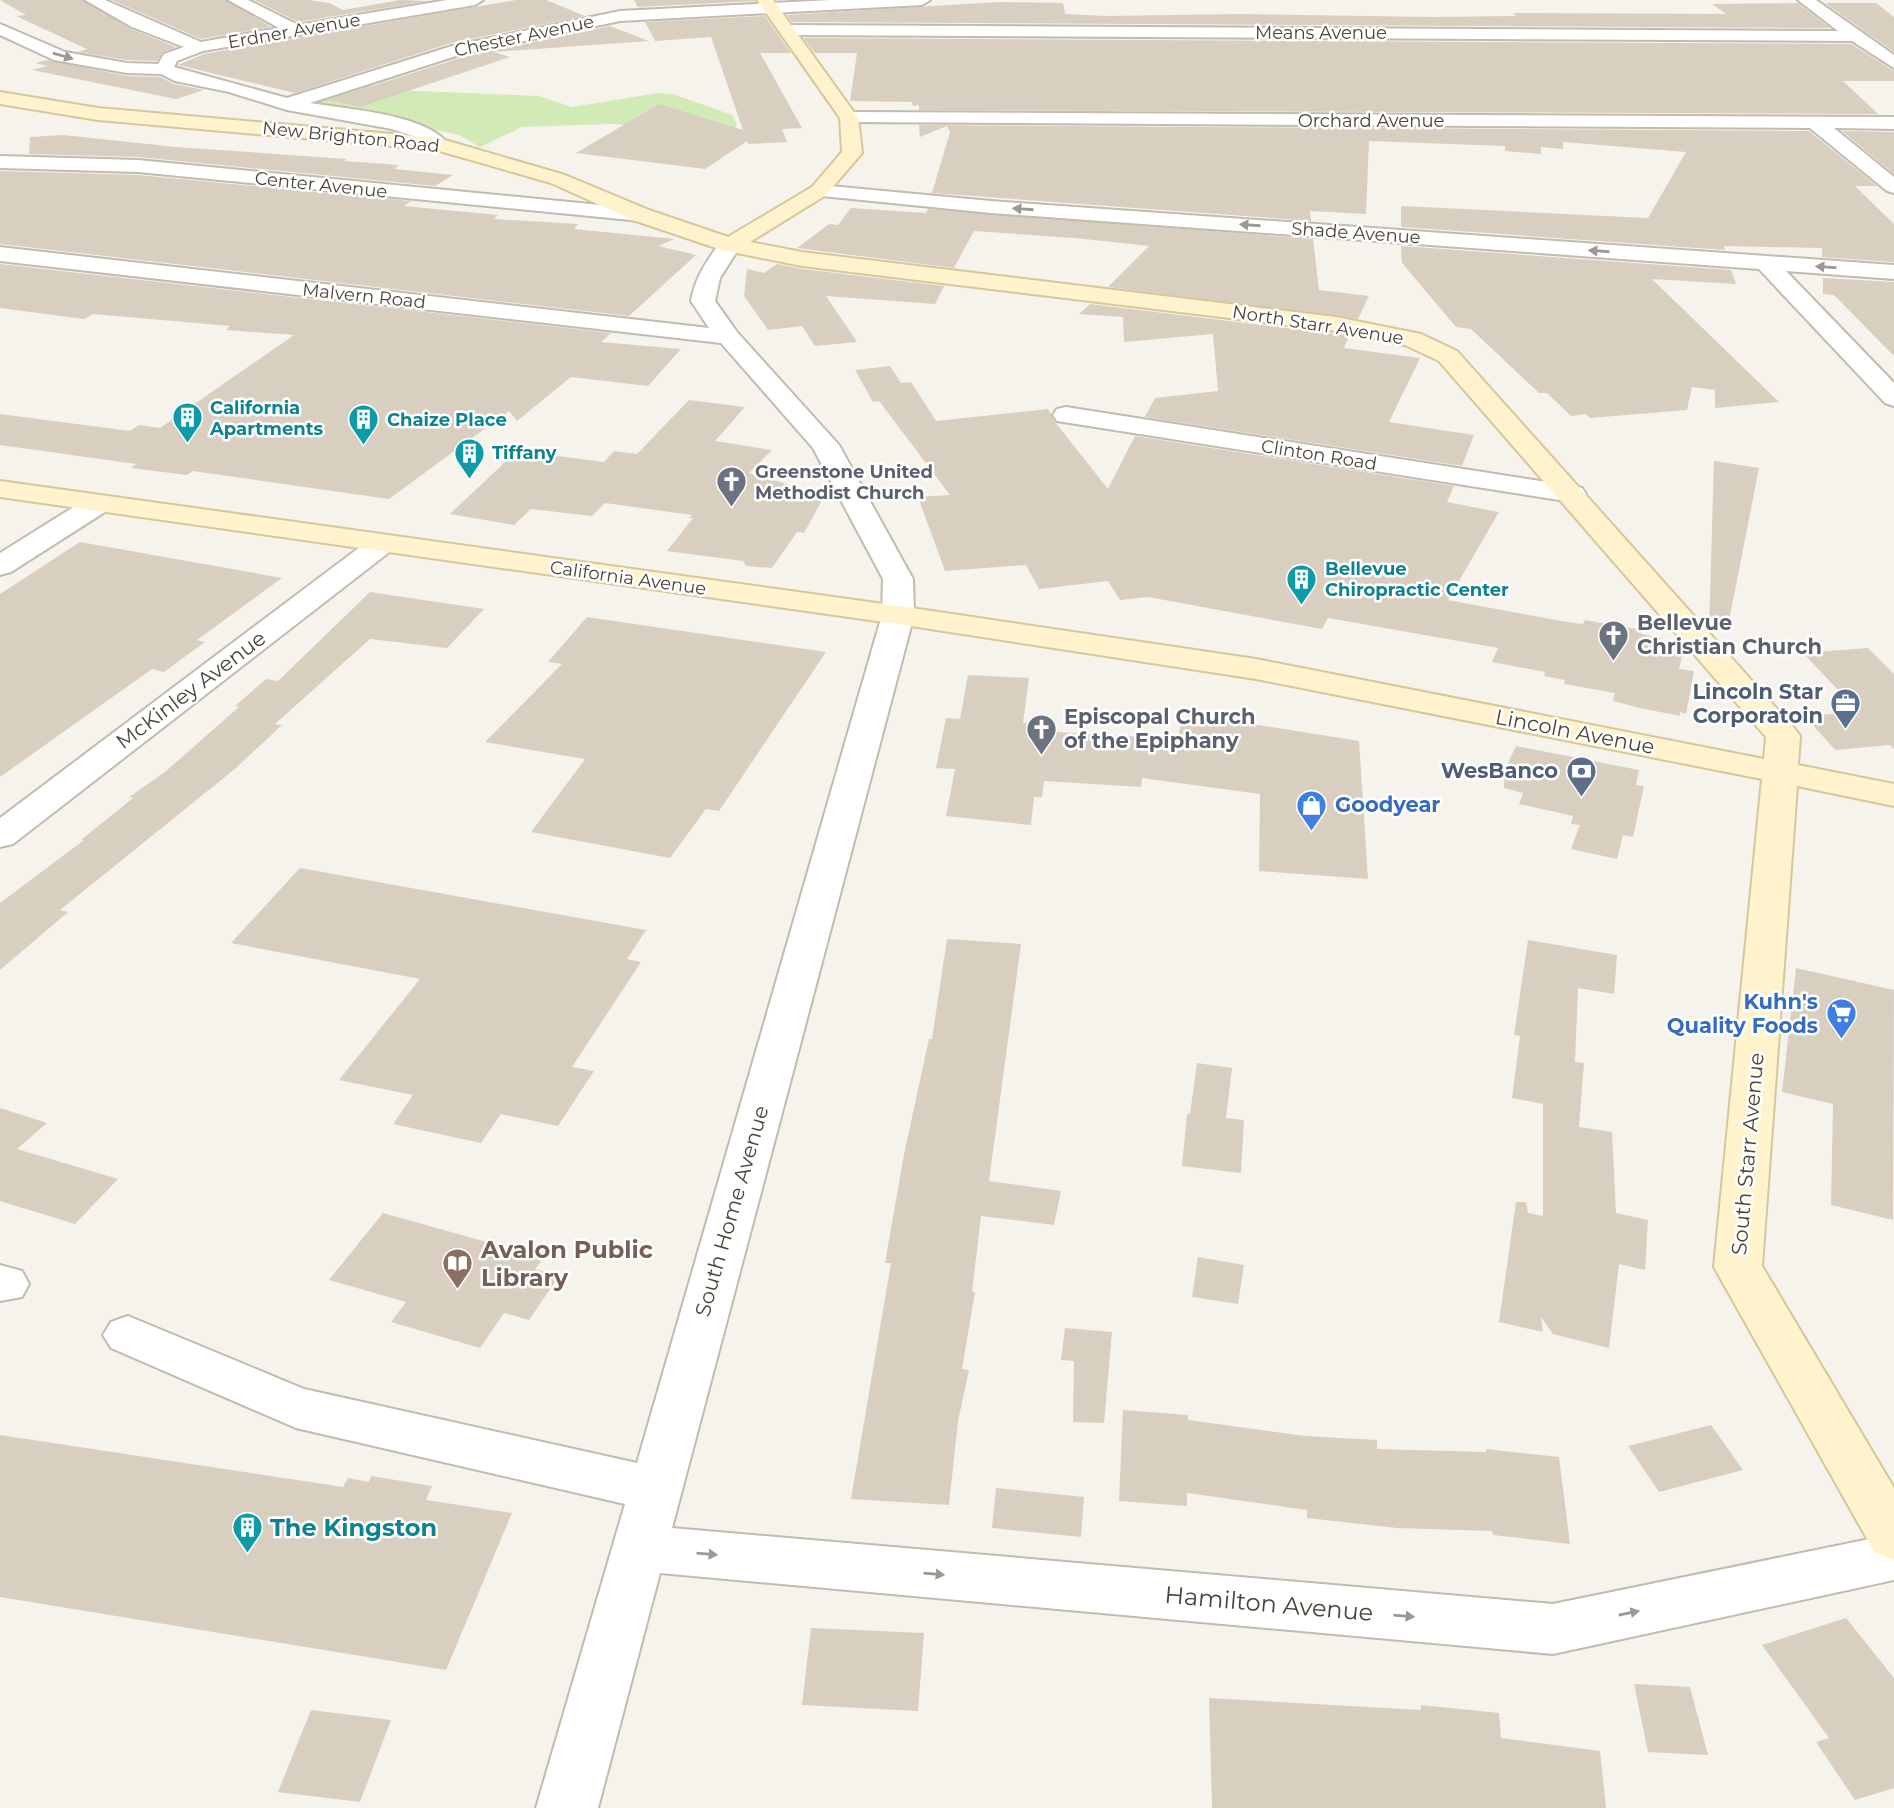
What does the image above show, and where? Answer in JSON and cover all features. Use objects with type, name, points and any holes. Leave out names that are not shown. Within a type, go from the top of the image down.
[{"type":"street","points":[[93,0],[128,18],[198,47]]},
{"type":"street","points":[[236,0],[295,30]]},
{"type":"street","points":[[472,0],[464,8],[473,32]]},
{"type":"street","name":"Erdner Avenue","points":[[164,69],[170,58],[198,47],[472,0]]},
{"type":"street","name":"Chester Avenue","points":[[287,104],[473,32],[640,13],[767,3],[922,0]]},
{"type":"street","points":[[1806,0],[1894,63]]},
{"type":"street","points":[[730,245],[818,191],[852,153],[849,118],[767,3]]},
{"type":"street","points":[[0,29],[60,56],[127,68],[164,69],[181,77],[233,87],[287,104],[396,124],[429,135],[438,144]]},
{"type":"street","name":"Means Avenue","points":[[786,30],[1857,36]]},
{"type":"street","name":"New Brighton Road","points":[[0,97],[98,114],[438,144],[558,179],[641,215],[730,245]]},
{"type":"street","name":"Orchard Avenue","points":[[849,118],[1894,123]]},
{"type":"street","points":[[1815,123],[1894,187]]},
{"type":"street","name":"Center Avenue","points":[[0,162],[138,166],[641,215]]},
{"type":"street","name":"Shade Avenue","points":[[818,191],[991,207],[1894,272]]},
{"type":"street","name":"South Home Avenue","points":[[567,1808],[898,615],[898,579],[825,445],[728,337],[703,301],[704,287],[712,270],[730,245]]},
{"type":"street","name":"North Starr Avenue","points":[[730,245],[802,259],[1336,324],[1412,339],[1448,356],[1783,736],[1780,773]]},
{"type":"street","name":"Malvern Road","points":[[0,254],[728,337]]},
{"type":"street","points":[[1766,263],[1894,398]]},
{"type":"street","name":"Clinton Road","points":[[1066,415],[1572,494]]},
{"type":"street","name":"California Avenue","points":[[0,489],[898,615],[1256,669]]},
{"type":"street","points":[[0,566],[98,504]]},
{"type":"street","name":"McKinley Avenue","points":[[0,836],[382,544]]},
{"type":"street","name":"Lincoln Avenue","points":[[1256,669],[1894,794]]},
{"type":"street","name":"South Starr Avenue","points":[[1780,773],[1738,1267],[1894,1537]]},
{"type":"street","points":[[128,1335],[296,1408],[655,1489]]},
{"type":"street","name":"Hamilton Avenue","points":[[639,1548],[1553,1629],[1894,1557]]},
{"type":"green space","points":[[366,84],[393,90],[539,96],[572,107],[658,93],[673,94],[732,115],[737,125],[732,133],[612,124],[522,127],[480,147],[459,135],[314,102]]},
{"type":"building","points":[[0,0],[83,0],[131,29],[176,47],[163,52],[157,61],[127,60],[78,52],[87,49],[16,16],[26,15]]},
{"type":"building","points":[[112,0],[226,0],[271,27],[201,39]]},
{"type":"building","points":[[254,0],[309,0],[329,3],[343,10],[400,0],[428,1],[298,22]]},
{"type":"building","points":[[516,0],[546,0],[585,16],[451,43],[295,93],[178,65],[204,54]]},
{"type":"building","points":[[634,0],[754,0],[755,1],[638,7]]},
{"type":"building","points":[[999,2],[1063,3],[1065,14],[1105,16],[1241,14],[1433,17],[1516,16],[1513,13],[1726,14],[1712,4],[1798,3],[1830,28],[792,22],[787,15]]},
{"type":"building","points":[[1825,3],[1876,3],[1894,17],[1894,52]]},
{"type":"building","points":[[765,16],[791,53],[760,53],[802,128],[782,129],[787,142],[748,144],[747,141],[705,169],[576,153],[659,104],[743,130],[711,37],[655,41],[645,22]]},
{"type":"building","points":[[610,26],[649,41],[493,52],[510,57],[360,107],[328,100],[463,57]]},
{"type":"building","points":[[803,38],[1851,44],[1894,71],[1894,81],[1843,81],[1878,114],[919,110],[919,105],[913,106],[912,102],[850,101],[857,53],[815,53]]},
{"type":"building","points":[[47,60],[127,76],[160,77],[174,84],[204,90],[176,99],[32,70],[47,66],[35,63]]},
{"type":"building","points":[[919,125],[1809,131],[1877,186],[1855,186],[1894,224],[1894,262],[1822,257],[1822,248],[1724,246],[1725,250],[1401,227],[1401,206],[1648,218],[1686,152],[1563,142],[1563,149],[1541,147],[1541,154],[1505,151],[1505,146],[1369,141],[1366,214],[1310,211],[1311,221],[932,193],[950,132],[947,126],[920,137]]},
{"type":"building","points":[[1842,131],[1894,132],[1894,174]]},
{"type":"building","points":[[63,135],[176,147],[347,159],[344,161],[399,165],[394,169],[453,175],[435,186],[138,157],[29,154],[30,137]]},
{"type":"building","points":[[0,171],[138,175],[411,201],[404,206],[498,215],[494,219],[578,224],[574,229],[675,239],[658,246],[696,255],[629,316],[0,244]]},
{"type":"building","points":[[851,208],[926,213],[928,209],[1313,239],[1319,290],[1369,296],[1358,319],[1108,287],[1149,246],[1075,238],[974,231],[954,268],[797,248],[829,224],[838,225]]},
{"type":"building","points":[[1401,246],[1731,270],[1736,284],[1652,279],[1779,402],[1715,408],[1715,390],[1692,387],[1687,410],[1590,418],[1586,414],[1571,416],[1547,393],[1539,393],[1471,329],[1456,327],[1402,263]]},
{"type":"building","points":[[0,264],[611,333],[601,342],[681,349],[648,386],[571,377],[517,421],[509,411],[389,499],[193,471],[187,475],[131,468],[136,464],[0,445],[0,414],[130,431],[139,425],[160,428],[294,335],[226,330],[230,326],[93,314],[84,319],[0,308]]},
{"type":"building","points":[[777,264],[944,286],[935,304],[826,296],[857,342],[815,346],[802,326],[768,330],[744,296],[747,269],[764,273]]},
{"type":"building","points":[[1823,278],[1894,282],[1894,356],[1834,295],[1823,294]]},
{"type":"building","points":[[1090,304],[1349,336],[1344,348],[1420,358],[1389,422],[1474,435],[1462,466],[1145,417],[1155,398],[1218,391],[1213,334],[1124,342],[1123,317],[1079,314]]},
{"type":"building","points":[[890,366],[901,383],[911,382],[936,421],[1048,409],[1055,422],[1108,489],[1135,436],[1454,486],[1447,502],[1499,512],[1448,600],[1561,621],[1583,624],[1585,620],[1642,630],[1641,634],[1661,638],[1658,652],[1682,656],[1679,669],[1694,671],[1686,714],[1680,712],[1680,716],[1613,701],[1615,693],[1564,684],[1565,680],[1544,676],[1545,672],[1492,662],[1498,648],[1328,618],[1322,629],[1148,597],[1120,600],[1108,581],[1039,589],[1026,565],[945,571],[918,497],[950,495],[879,401],[873,402],[855,370]]},
{"type":"building","points":[[689,400],[745,407],[715,441],[772,450],[749,473],[804,489],[822,500],[804,533],[797,532],[772,568],[746,566],[743,561],[667,551],[693,518],[689,518],[692,515],[605,503],[592,516],[531,509],[514,525],[450,514],[517,451],[604,462],[614,451],[637,454]]},
{"type":"building","points":[[1714,461],[1759,468],[1727,631],[1709,629]]},
{"type":"building","points":[[80,542],[282,578],[197,640],[205,642],[164,672],[152,669],[0,777],[0,594]]},
{"type":"building","points":[[370,592],[484,609],[447,648],[370,639],[275,724],[282,725],[236,768],[60,910],[68,912],[0,970],[0,903],[84,840],[81,840],[133,798],[129,797],[165,772],[239,707],[235,706],[266,679],[278,681]]},
{"type":"building","points":[[587,617],[826,652],[719,811],[706,809],[670,858],[531,832],[585,759],[485,742],[562,664],[548,662]]},
{"type":"building","points":[[1868,648],[1894,674],[1894,749],[1890,745],[1835,750],[1805,716],[1859,712],[1803,653]]},
{"type":"building","points":[[968,675],[1029,678],[1023,723],[1041,724],[1041,731],[1177,739],[1182,722],[1186,722],[1189,714],[1359,741],[1368,879],[1259,871],[1260,794],[1142,778],[1141,787],[1044,781],[1042,797],[1034,797],[1031,825],[946,816],[955,769],[936,768],[946,718],[960,719]]},
{"type":"building","name":"WesBanco","points":[[1516,746],[1639,770],[1636,785],[1644,786],[1633,837],[1623,835],[1617,859],[1571,849],[1580,825],[1571,824],[1573,816],[1519,804],[1523,793],[1504,788],[1505,769]]},
{"type":"building","points":[[300,868],[646,930],[627,959],[641,962],[572,1067],[594,1071],[558,1126],[501,1114],[481,1143],[393,1124],[413,1095],[339,1080],[420,979],[231,943]]},
{"type":"building","points":[[947,939],[1021,944],[989,1181],[1061,1191],[1054,1225],[981,1216],[972,1292],[975,1292],[962,1369],[969,1370],[958,1421],[949,1505],[851,1499],[891,1263],[885,1263],[904,1154],[929,1039],[932,1039]]},
{"type":"building","points":[[1528,940],[1617,955],[1614,994],[1578,988],[1575,1062],[1584,1063],[1579,1127],[1612,1132],[1616,1213],[1648,1220],[1645,1270],[1619,1264],[1609,1348],[1553,1334],[1541,1317],[1543,1332],[1499,1322],[1516,1202],[1526,1202],[1528,1213],[1543,1216],[1543,1104],[1512,1098],[1520,1036],[1514,1035]]},
{"type":"building","name":"Kuhn's Quality Foods","points":[[1796,968],[1894,990],[1893,1220],[1831,1205],[1833,1104],[1782,1092]]},
{"type":"building","points":[[1197,1063],[1232,1068],[1226,1118],[1244,1120],[1241,1173],[1182,1166],[1187,1114],[1190,1114]]},
{"type":"building","points":[[0,1108],[47,1123],[17,1149],[118,1179],[75,1224],[0,1201]]},
{"type":"building","name":"Avalon Public Library","points":[[383,1213],[544,1258],[535,1269],[559,1276],[529,1320],[504,1313],[480,1348],[391,1322],[406,1302],[329,1280]]},
{"type":"building","points":[[1198,1257],[1244,1265],[1238,1304],[1192,1297]]},
{"type":"building","points":[[1065,1328],[1112,1332],[1104,1423],[1073,1422],[1074,1361],[1061,1360]]},
{"type":"building","points":[[1123,1410],[1188,1415],[1188,1420],[1305,1436],[1377,1440],[1377,1449],[1486,1452],[1486,1449],[1559,1457],[1570,1544],[1493,1535],[1492,1531],[1397,1528],[1307,1518],[1307,1510],[1187,1493],[1187,1506],[1119,1501]]},
{"type":"building","points":[[1711,1425],[1743,1470],[1659,1492],[1628,1446]]},
{"type":"building","name":"The Kingston","points":[[0,1435],[343,1487],[348,1478],[369,1482],[371,1476],[432,1486],[426,1500],[512,1513],[446,1670],[0,1597]]},
{"type":"building","points":[[996,1488],[1084,1497],[1081,1537],[992,1528]]},
{"type":"building","points":[[1846,1618],[1894,1678],[1894,1788],[1855,1800],[1816,1742],[1829,1738],[1762,1645]]},
{"type":"building","points":[[811,1628],[924,1633],[918,1711],[802,1705]]},
{"type":"building","points":[[1634,1684],[1690,1687],[1708,1755],[1648,1752]]},
{"type":"building","points":[[1209,1698],[1421,1710],[1421,1705],[1499,1713],[1501,1738],[1600,1751],[1606,1808],[1212,1808]]},
{"type":"building","points":[[311,1710],[391,1720],[360,1802],[278,1792]]},
{"type":"place","name":"California Apartments","points":[[187,445]]},
{"type":"place","name":"Chaize Place","points":[[364,447]]},
{"type":"place","name":"Tiffany","points":[[469,480]]},
{"type":"place","name":"Greenstone United Methodist Church","points":[[732,509]]},
{"type":"place","name":"Bellevue Chiropractic Center","points":[[1302,606]]},
{"type":"place","name":"Bellevue Christian Church","points":[[1614,662]]},
{"type":"place","name":"Lincoln Star Corporatoin","points":[[1846,731]]},
{"type":"place","name":"Episcopal Church of the Epiphany","points":[[1041,756]]},
{"type":"place","name":"WesBanco","points":[[1581,798]]},
{"type":"place","name":"Goodyear","points":[[1312,832]]},
{"type":"place","name":"Kuhn's Quality Foods","points":[[1841,1041]]},
{"type":"place","name":"Avalon Public Library","points":[[458,1291]]},
{"type":"place","name":"The Kingston","points":[[247,1555]]}]
